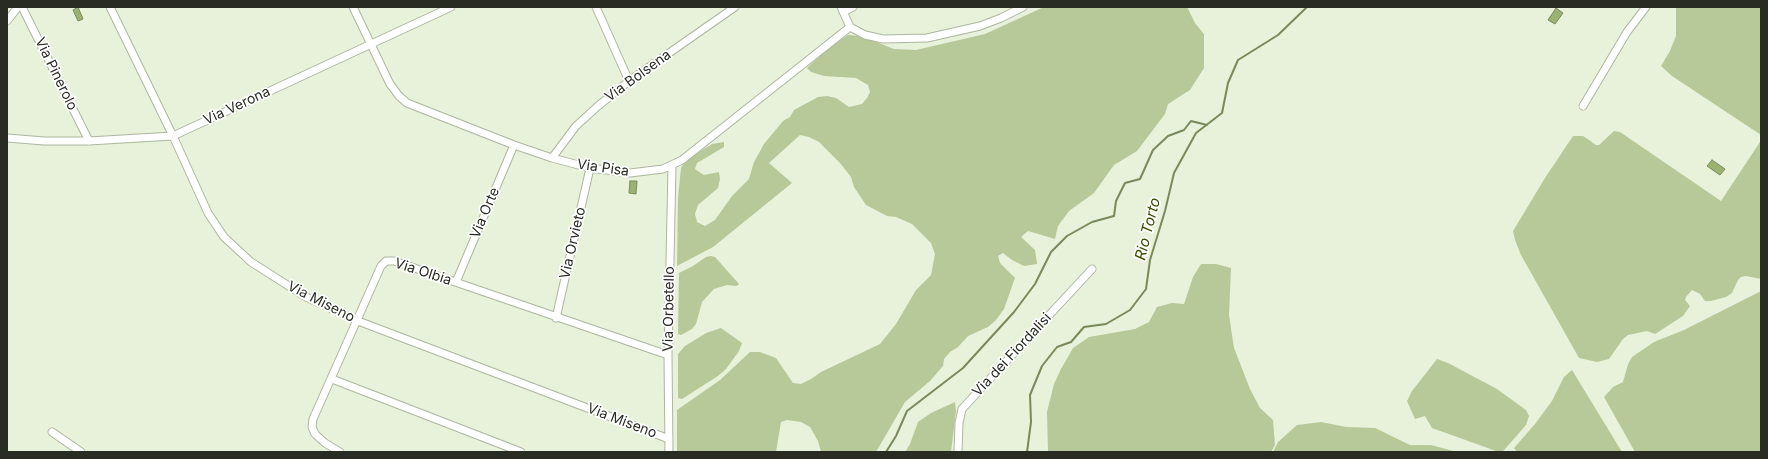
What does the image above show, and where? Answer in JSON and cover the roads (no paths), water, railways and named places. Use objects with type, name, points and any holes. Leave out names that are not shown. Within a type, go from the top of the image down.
[{"type":"street","points":[[7,21],[18,7]]},
{"type":"street","name":"Via Pinerolo","points":[[22,7],[89,141]]},
{"type":"street","name":"Via Miseno","points":[[110,7],[173,136],[202,202],[215,226],[227,240],[251,262],[278,280],[320,304],[358,321],[670,439]]},
{"type":"street","name":"Via Pisa","points":[[354,7],[392,86],[405,101],[514,145],[552,158],[590,168],[615,172],[636,173],[657,171],[672,166],[850,27]]},
{"type":"street","name":"Via Verona","points":[[7,138],[44,141],[89,141],[173,136],[451,7]]},
{"type":"street","points":[[596,7],[629,81]]},
{"type":"street","name":"Via Bolsena","points":[[552,158],[582,120],[629,81],[735,7]]},
{"type":"street","points":[[852,7],[842,9],[850,27],[862,34],[896,40],[927,38],[980,26],[1023,7]]},
{"type":"street","points":[[1583,106],[1627,32],[1646,7]]},
{"type":"street","name":"Via Orte","points":[[456,282],[514,145]]},
{"type":"street","name":"Via Orbetello","points":[[669,452],[668,355],[672,166]]},
{"type":"street","name":"Via Orvieto","points":[[556,318],[590,168]]},
{"type":"street","name":"Via Olbia","points":[[340,452],[318,438],[312,427],[314,416],[358,321],[381,266],[386,261],[394,261],[556,318],[668,355]]},
{"type":"street","name":"Via dei Fiordalisi","points":[[958,452],[959,423],[962,409],[1092,269]]},
{"type":"street","points":[[332,379],[521,452]]},
{"type":"street","points":[[52,432],[81,452]]},
{"type":"waterway","name":"Rio Torto","points":[[1027,452],[1031,422],[1030,395],[1042,366],[1057,347],[1071,342],[1084,327],[1106,324],[1130,310],[1146,289],[1150,260],[1165,211],[1174,173],[1196,133],[1222,113],[1228,83],[1238,60],[1278,35],[1307,7]]},
{"type":"waterway","points":[[886,452],[896,436],[907,411],[963,368],[1014,312],[1035,284],[1051,252],[1067,236],[1092,222],[1114,216],[1116,201],[1125,183],[1140,179],[1153,150],[1168,136],[1184,130],[1191,121],[1207,125]]}]
